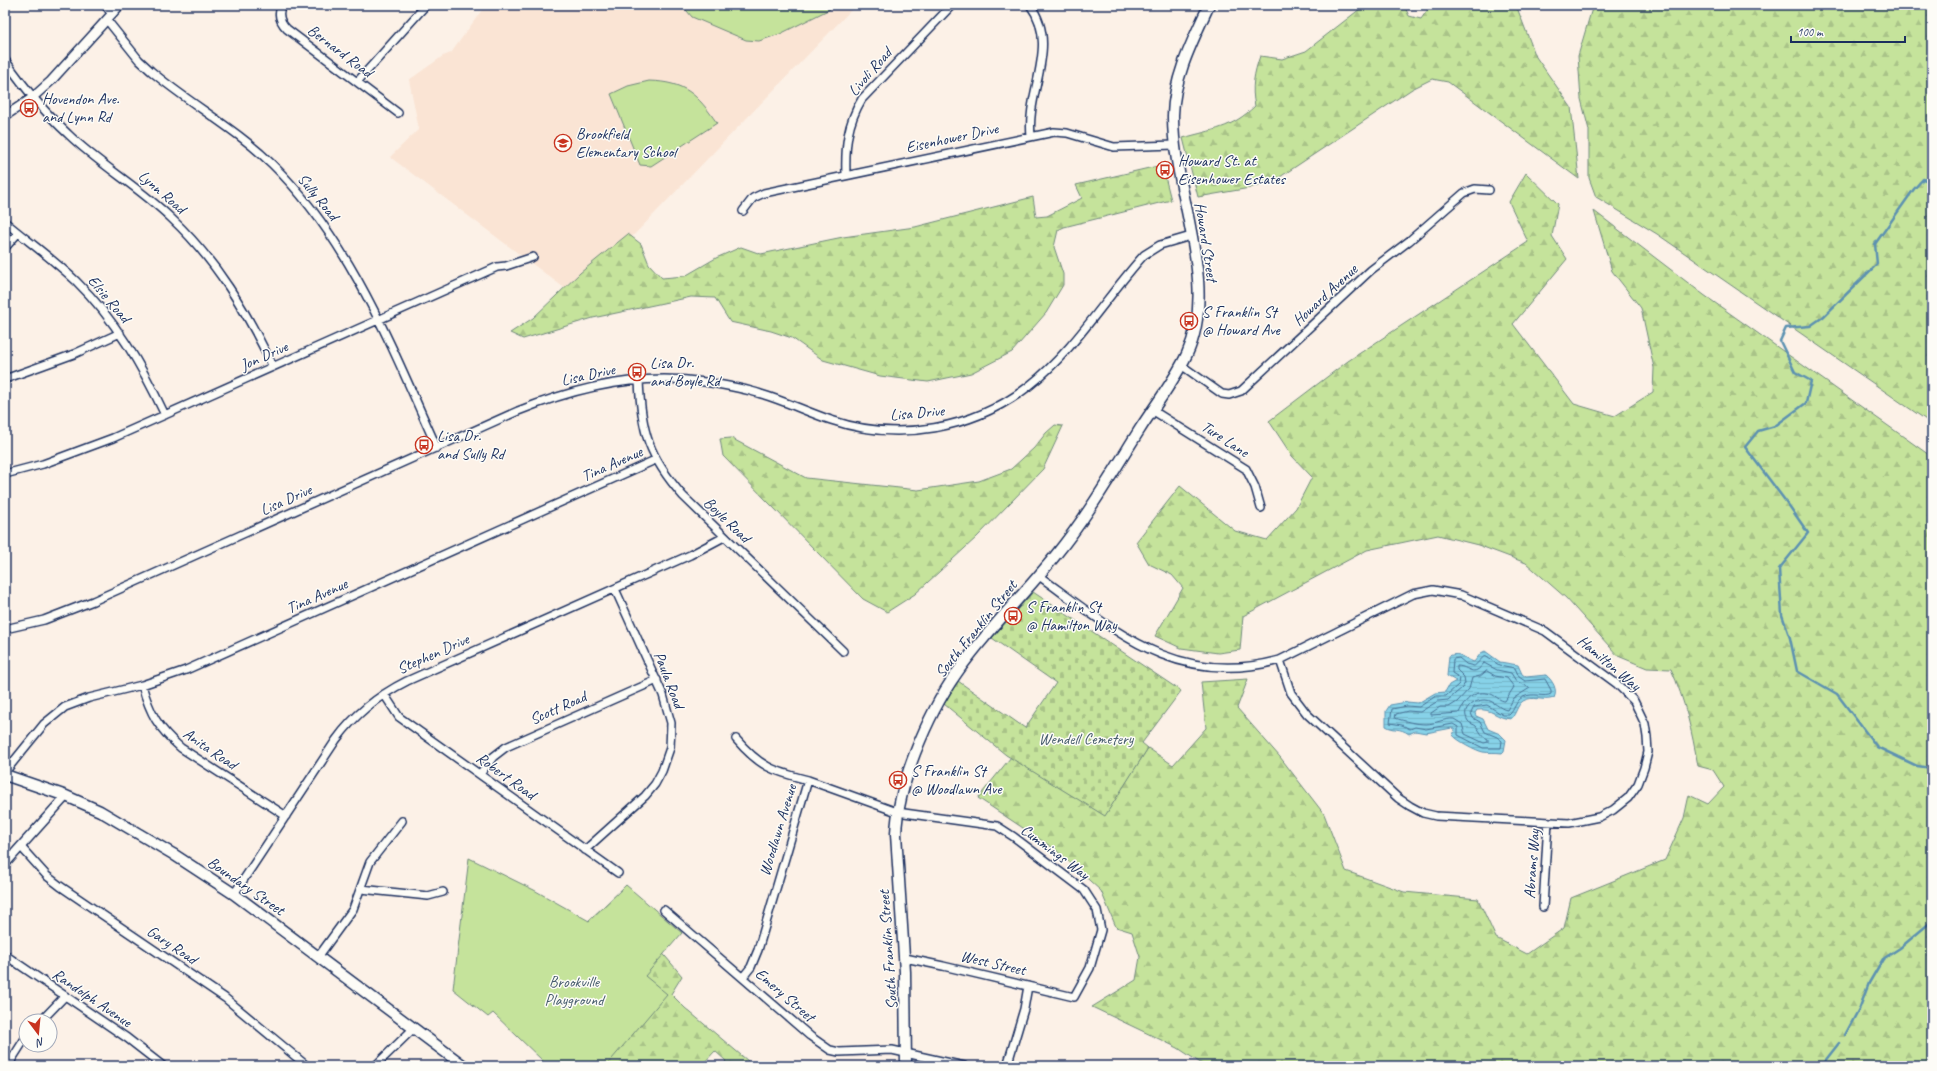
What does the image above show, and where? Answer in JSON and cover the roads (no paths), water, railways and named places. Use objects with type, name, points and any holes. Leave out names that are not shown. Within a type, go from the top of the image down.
[{"type":"main road","name":"Howard Street","points":[[1190,346],[1196,327],[1198,306],[1197,278],[1175,145],[1173,115],[1174,95],[1186,56],[1209,5]]},
{"type":"main road","name":"South Franklin Street","points":[[906,1066],[905,958],[897,863],[897,812],[909,768],[926,728],[945,691],[968,658],[1039,576],[1079,524],[1181,365],[1190,346]]},
{"type":"main road","name":"Boundary Street","points":[[5,773],[66,796],[121,823],[234,894],[464,1066]]},
{"type":"street","name":"Sully Road","points":[[105,5],[110,17],[139,60],[151,71],[236,134],[271,163],[311,208],[342,251],[378,320],[437,448]]},
{"type":"street","points":[[5,116],[32,98],[51,81],[120,5]]},
{"type":"street","name":"Bernard Road","points":[[282,5],[279,17],[282,24],[398,113]]},
{"type":"street","points":[[358,82],[426,5]]},
{"type":"street","name":"Livoli Road","points":[[846,175],[847,136],[854,112],[862,99],[952,5]]},
{"type":"street","points":[[1030,5],[1041,24],[1043,35],[1043,51],[1030,113],[1031,136]]},
{"type":"street","name":"Lynn Road","points":[[5,60],[32,98],[68,134],[150,199],[191,238],[219,272],[241,305],[274,367]]},
{"type":"street","name":"Eisenhower Drive","points":[[742,210],[753,198],[764,193],[1054,132],[1067,133],[1114,147],[1175,145]]},
{"type":"street","name":"Howard Avenue","points":[[1181,365],[1222,394],[1229,395],[1240,391],[1371,270],[1409,241],[1464,193],[1475,189],[1489,190]]},
{"type":"street","name":"Elsie Road","points":[[5,222],[77,282],[120,333],[141,365],[165,415]]},
{"type":"street","points":[[5,248],[18,233]]},
{"type":"street","name":"Lisa Drive","points":[[5,629],[44,620],[93,601],[524,409],[566,393],[608,384],[640,380],[684,380],[742,388],[831,420],[875,430],[916,430],[953,424],[996,407],[1029,386],[1060,357],[1144,255],[1160,245],[1191,236]]},
{"type":"street","name":"Jon Drive","points":[[5,474],[77,452],[165,415],[498,267],[506,266],[533,257]]},
{"type":"street","points":[[5,379],[74,354],[120,333]]},
{"type":"street","name":"Boyle Road","points":[[640,380],[641,409],[644,426],[655,460],[683,496],[843,651]]},
{"type":"street","name":"Ture Lane","points":[[1152,410],[1246,469],[1255,487],[1261,508]]},
{"type":"street","name":"Tina Avenue","points":[[5,773],[44,724],[65,707],[89,698],[142,685],[186,670],[655,460]]},
{"type":"street","name":"Stephen Drive","points":[[234,894],[345,728],[370,703],[407,681],[706,548],[724,537]]},
{"type":"street","name":"Hamilton Way","points":[[1039,576],[1131,640],[1163,656],[1206,667],[1230,668],[1280,660],[1401,599],[1426,590],[1446,591],[1468,598],[1549,633],[1617,684],[1634,701],[1645,724],[1648,752],[1644,768],[1638,784],[1628,798],[1614,810],[1585,821],[1569,823],[1548,822],[1436,816],[1423,813],[1398,798],[1307,714],[1291,693],[1280,660]]},
{"type":"street","name":"Paula Road","points":[[585,850],[645,796],[662,771],[670,748],[671,723],[665,700],[615,589]]},
{"type":"street","name":"Scott Road","points":[[480,774],[494,757],[506,747],[656,680]]},
{"type":"street","name":"Anita Road","points":[[142,685],[152,714],[168,736],[181,748],[286,816]]},
{"type":"street","name":"Robert Road","points":[[384,694],[399,717],[618,874]]},
{"type":"street","points":[[736,739],[746,751],[775,772],[808,780]]},
{"type":"street","name":"Woodlawn Avenue","points":[[743,977],[751,967],[758,950],[808,780],[897,812]]},
{"type":"street","points":[[5,864],[66,796]]},
{"type":"street","name":"Cummings Way","points":[[897,812],[997,826],[1014,837],[1084,890],[1097,910],[1101,930],[1090,968],[1074,997]]},
{"type":"street","points":[[318,957],[353,909],[370,862],[402,821]]},
{"type":"street","name":"Abrams Way","points":[[1543,907],[1548,822]]},
{"type":"street","name":"Gary Road","points":[[21,847],[47,876],[60,886],[225,998],[262,1027],[307,1066]]},
{"type":"street","points":[[361,889],[428,896],[443,892]]},
{"type":"street","name":"Emery Street","points":[[664,910],[810,1036],[830,1050],[845,1052],[892,1050],[907,1052],[964,1066]]},
{"type":"street","name":"Randolph Avenue","points":[[5,955],[127,1038],[163,1066]]},
{"type":"street","name":"West Street","points":[[905,958],[1074,997]]},
{"type":"street","points":[[1007,1066],[1024,1009],[1028,986]]},
{"type":"street","points":[[49,1013],[65,996]]},
{"type":"street","points":[[375,1066],[414,1028]]},
{"type":"street","points":[[10,1066],[12,1059],[18,1050]]},
{"type":"water","points":[[1485,651],[1500,662],[1518,665],[1522,674],[1526,677],[1546,675],[1553,683],[1555,689],[1554,698],[1527,699],[1523,701],[1511,719],[1501,717],[1487,710],[1477,710],[1475,713],[1476,716],[1483,719],[1488,729],[1500,734],[1506,740],[1504,751],[1502,753],[1483,752],[1472,748],[1453,735],[1455,730],[1452,728],[1426,733],[1415,731],[1409,734],[1402,730],[1386,726],[1386,711],[1390,705],[1407,702],[1418,703],[1435,693],[1445,692],[1449,685],[1456,681],[1447,676],[1449,656],[1456,654],[1474,662],[1481,653]]},
{"type":"waterway","points":[[1932,182],[1923,179],[1914,189],[1875,244],[1877,264],[1823,317],[1810,326],[1786,328],[1780,341],[1795,372],[1811,381],[1806,403],[1775,426],[1758,431],[1745,447],[1808,533],[1779,569],[1782,615],[1790,638],[1797,671],[1837,694],[1877,747],[1917,766],[1932,768]]},
{"type":"waterway","points":[[1845,1035],[1860,1007],[1869,983],[1883,959],[1900,948],[1932,921]]},
{"type":"waterway","points":[[1821,1066],[1839,1043]]},
{"type":"place","name":"Hovendon Ave. and Lynn Rd","points":[[29,108]]},
{"type":"place","name":"Brookfield Elementary School","points":[[563,143]]},
{"type":"place","name":"Howard St. at Eisenhower Estates","points":[[1165,170]]},
{"type":"place","name":"S Franklin St @ Howard Ave","points":[[1189,321]]},
{"type":"place","name":"Lisa Dr. and Boyle Rd","points":[[637,372]]},
{"type":"place","name":"Lisa Dr. and Sully Rd","points":[[424,445]]},
{"type":"place","name":"S Franklin St @ Hamilton Way","points":[[1013,616]]},
{"type":"place","name":"S Franklin St @ Woodlawn Ave","points":[[898,780]]},
{"type":"park label","name":"Wendell Cemetery","points":[[1086,739]]},
{"type":"park label","name":"Brookville Playground","points":[[574,991]]}]
